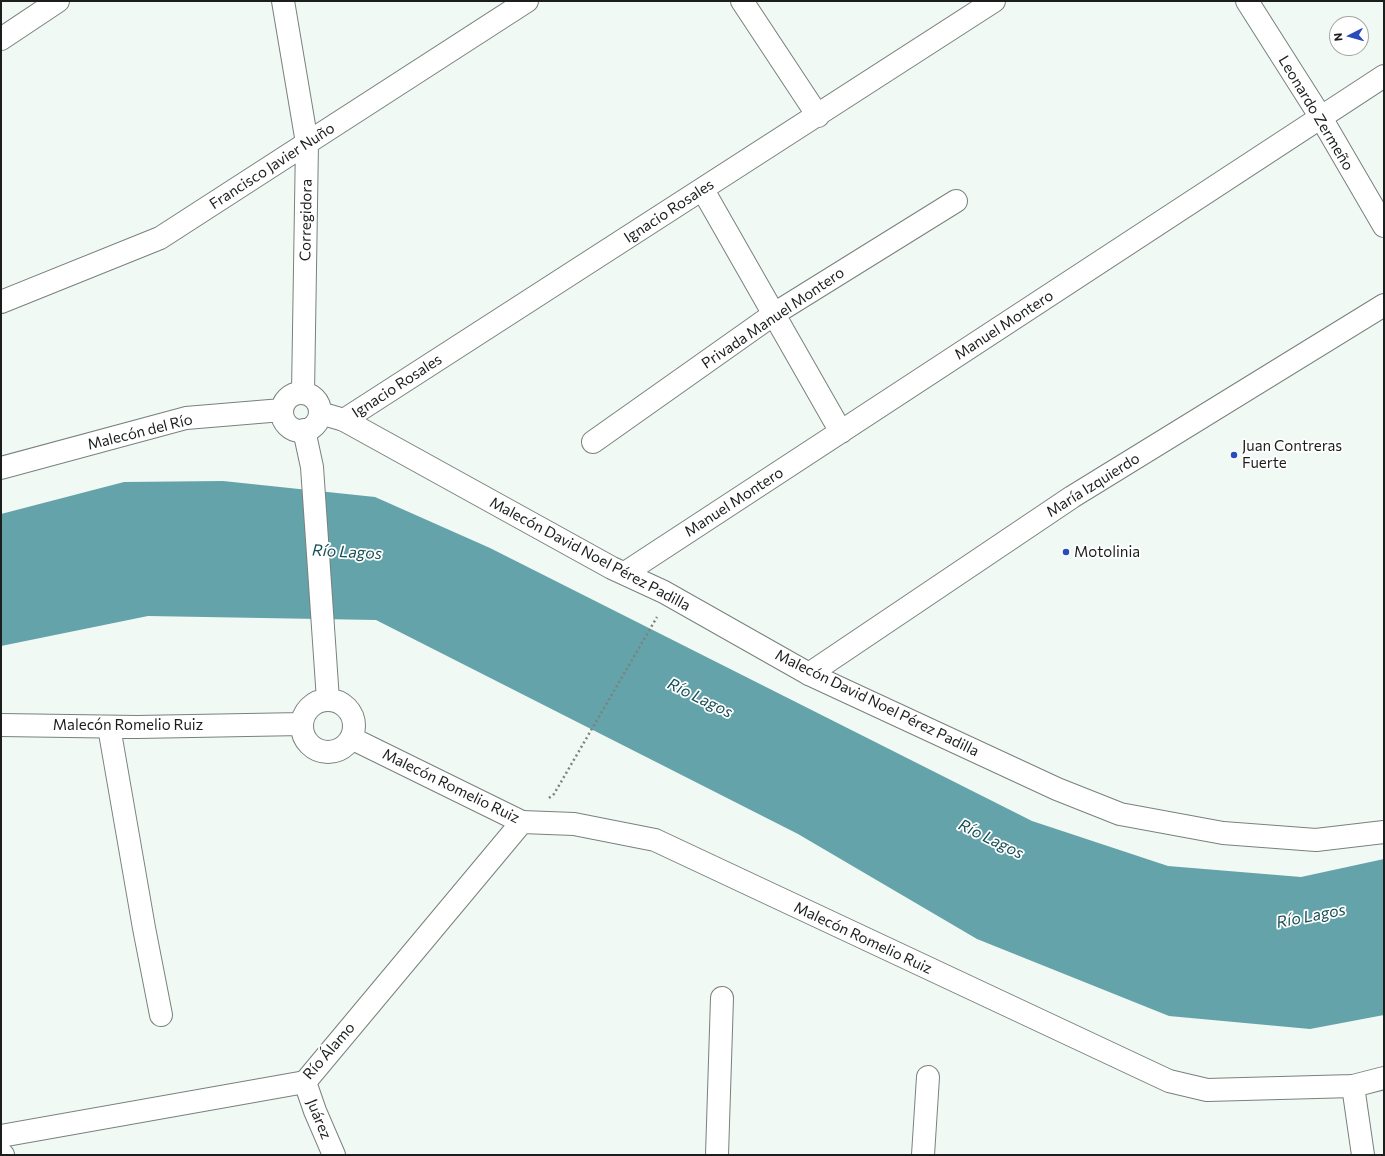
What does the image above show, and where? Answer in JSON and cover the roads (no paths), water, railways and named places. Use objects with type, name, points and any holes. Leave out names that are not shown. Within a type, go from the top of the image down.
[{"type":"street","points":[[1,39],[58,1]]},
{"type":"street","name":"Corregidora","points":[[283,1],[307,143],[303,392]]},
{"type":"street","name":"Francisco Javier Nuño","points":[[1,302],[160,238],[527,1]]},
{"type":"street","points":[[742,1],[818,116]]},
{"type":"street","name":"Ignacio Rosales","points":[[344,420],[818,116],[994,1]]},
{"type":"street","name":"Leonardo Zermeño","points":[[1247,1],[1320,116],[1384,226]]},
{"type":"street","name":"Manuel Montero","points":[[625,573],[1320,116],[1384,76]]},
{"type":"street","points":[[703,190],[841,432]]},
{"type":"street","name":"Privada Manuel Montero","points":[[593,442],[774,314],[956,201]]},
{"type":"street","name":"María Izquierdo","points":[[809,674],[1072,497],[1384,305]]},
{"type":"street","points":[[303,392],[309,394],[317,402],[320,413],[315,425],[304,430],[298,430],[288,425],[285,421],[282,410],[287,399],[291,395],[303,392]]},
{"type":"street","name":"Malecón del Río","points":[[1,468],[186,418],[282,410]]},
{"type":"street","name":"Malecón David Noel Pérez Padilla","points":[[320,413],[344,420],[625,573],[664,592],[809,674],[1057,789],[1120,814],[1223,833],[1316,840],[1384,832]]},
{"type":"street","points":[[304,430],[312,466],[328,700]]},
{"type":"street","points":[[328,700],[337,701],[345,706],[354,721],[351,738],[338,750],[320,752],[307,741],[303,732],[302,724],[308,709],[314,704],[328,700]]},
{"type":"street","name":"Malecón Romelio Ruiz","points":[[1,725],[109,727],[302,724]]},
{"type":"street","points":[[109,727],[144,928],[161,1015]]},
{"type":"street","name":"Malecón Romelio Ruiz","points":[[351,738],[522,822],[574,824],[655,840],[1170,1082],[1207,1090],[1353,1086],[1384,1078]]},
{"type":"street","name":"Río Álamo","points":[[1,1136],[305,1082],[522,822]]},
{"type":"street","points":[[717,1155],[722,998]]},
{"type":"street","points":[[923,1155],[928,1077]]},
{"type":"street","name":"Juárez","points":[[305,1082],[315,1111],[334,1155]]},
{"type":"street","points":[[1353,1086],[1363,1155]]},
{"type":"water","name":"Río Lagos","points":[[223,481],[375,497],[490,548],[1032,821],[1168,866],[1301,877],[1384,859],[1384,1015],[1310,1029],[1169,1016],[977,939],[798,834],[376,620],[148,616],[1,646],[1,514],[124,482]]},
{"type":"place","name":"Juan Contreras Fuerte","points":[[1234,455]]},
{"type":"place","name":"Motolinia","points":[[1066,552]]}]
